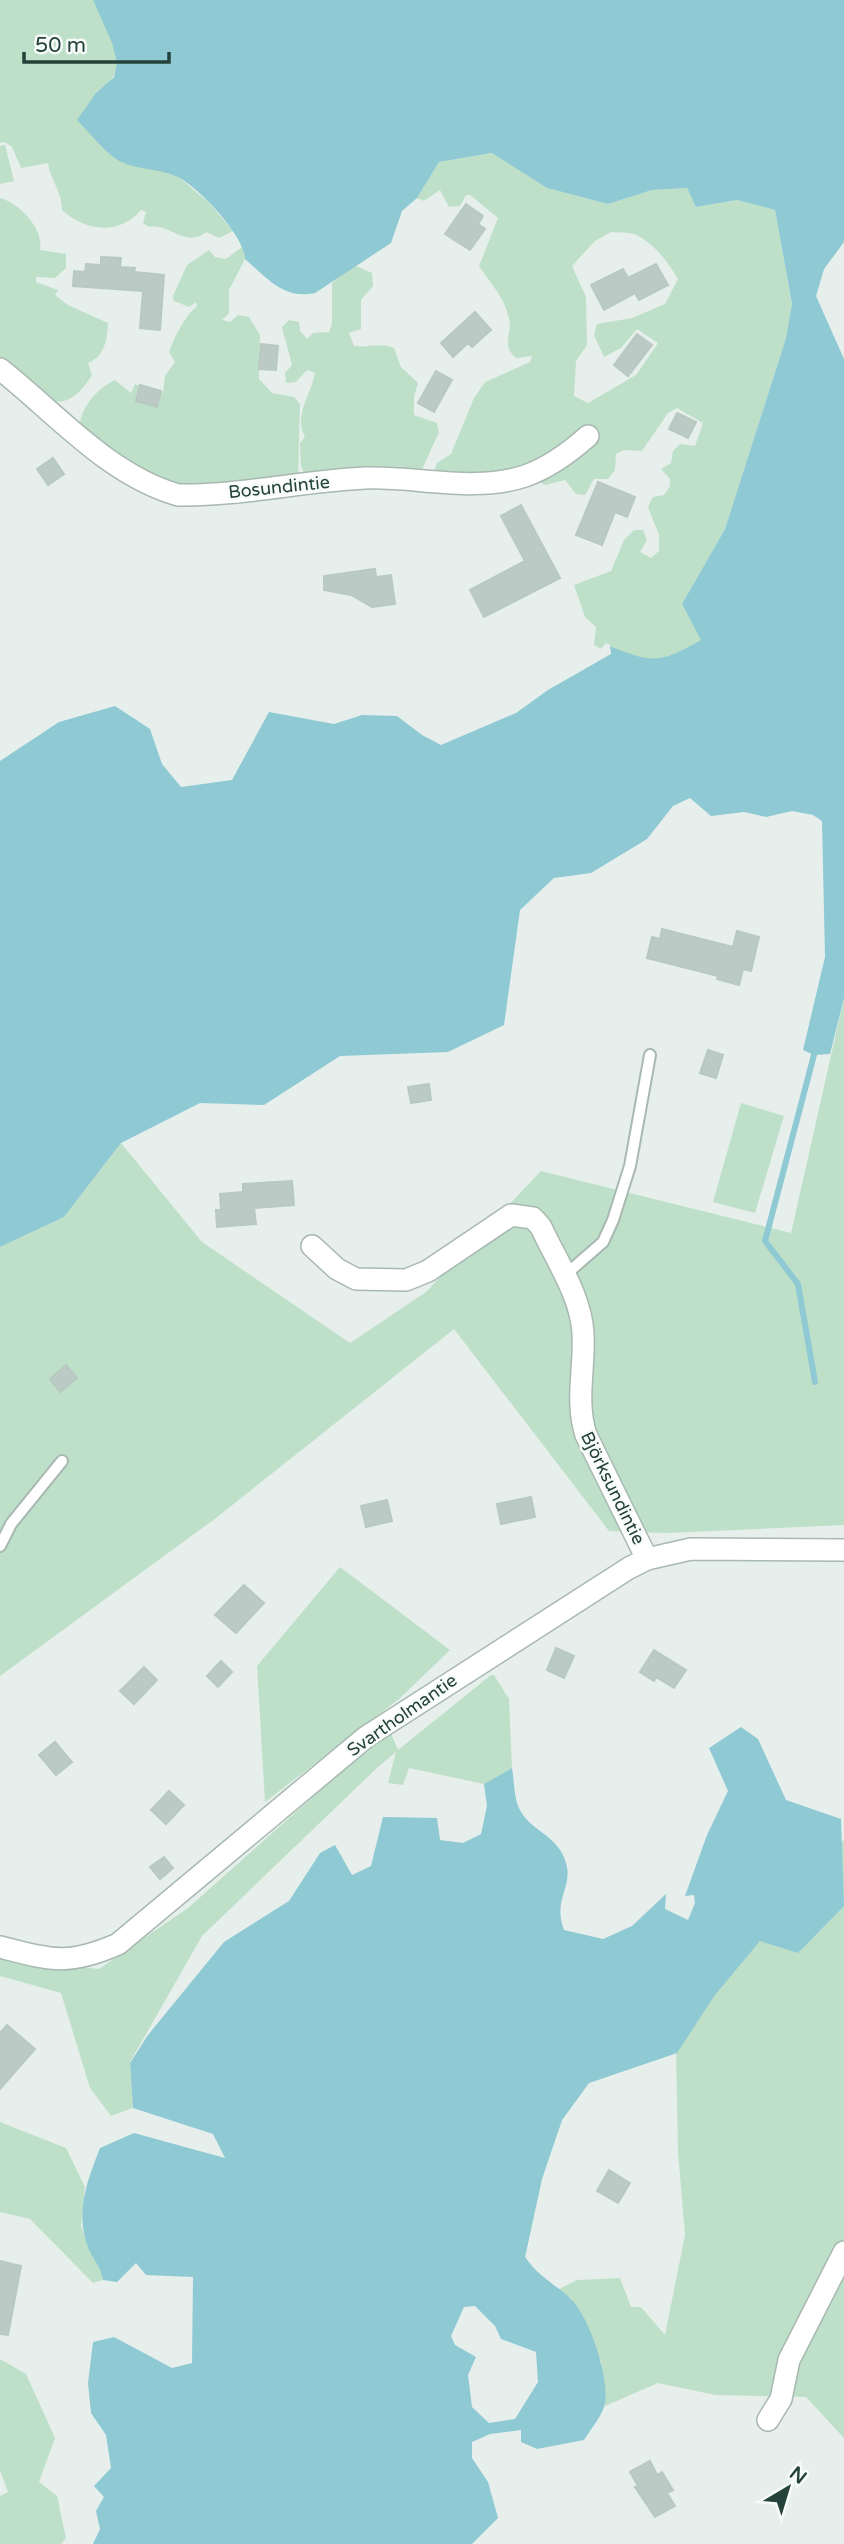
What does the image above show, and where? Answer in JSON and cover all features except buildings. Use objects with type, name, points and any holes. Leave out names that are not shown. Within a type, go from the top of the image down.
[{"type":"street","name":"Bosundintie","points":[[0,369],[70,429],[133,477],[155,489],[178,495],[368,478],[478,483],[500,480],[524,476],[545,466],[588,436]]},
{"type":"street","name":"Björksundintie","points":[[312,1246],[337,1269],[356,1279],[405,1280],[428,1271],[501,1221],[522,1214],[533,1218],[541,1227],[580,1310],[583,1334],[580,1415],[583,1425],[648,1559]]},
{"type":"street","name":"Svartholmantie","points":[[0,1947],[42,1958],[70,1961],[118,1944],[366,1737],[530,1630],[648,1559],[691,1549],[844,1550]]},
{"type":"street","points":[[768,2420],[781,2399],[789,2360],[844,2252]]},
{"type":"lane","points":[[564,1276],[603,1242],[613,1220],[630,1166],[650,1055]]},
{"type":"lane","points":[[0,1546],[11,1524],[62,1461]]},
{"type":"green space","points":[[0,0],[93,0],[112,38],[117,60],[112,78],[96,93],[179,177],[210,204],[233,231],[219,238],[206,232],[199,237],[185,237],[164,228],[149,227],[143,223],[146,212],[141,210],[123,224],[102,228],[81,223],[62,210],[48,163],[21,168],[12,147],[5,142],[0,143]]},
{"type":"green space","points":[[5,145],[14,181],[0,184],[0,146]]},
{"type":"green space","points":[[493,153],[547,188],[608,204],[652,190],[687,188],[696,207],[737,200],[775,210],[792,305],[786,338],[725,529],[682,604],[702,640],[688,648],[655,660],[633,657],[606,643],[601,649],[594,645],[596,627],[585,617],[574,585],[611,571],[624,540],[634,530],[643,530],[647,540],[640,552],[651,558],[659,551],[659,535],[648,507],[653,497],[664,495],[670,486],[670,479],[661,469],[671,463],[673,451],[680,444],[695,446],[703,423],[677,408],[668,413],[642,451],[624,450],[616,454],[615,470],[608,479],[594,479],[585,495],[576,494],[565,480],[545,485],[533,477],[433,475],[437,463],[451,454],[474,398],[485,382],[530,362],[532,356],[516,358],[511,353],[507,310],[479,266],[498,218],[470,195],[466,195],[460,206],[449,207],[440,190],[424,201],[417,198],[439,162]],"holes":[[[611,232],[634,234],[647,242],[665,259],[678,279],[665,304],[632,318],[597,324],[594,335],[604,357],[621,348],[637,329],[658,343],[636,375],[588,403],[574,396],[576,361],[587,345],[586,297],[572,266],[595,241]]]},
{"type":"green space","points":[[0,198],[15,205],[29,218],[38,233],[40,250],[66,254],[66,268],[55,278],[36,277],[36,282],[58,290],[55,295],[68,305],[108,323],[102,352],[88,363],[92,375],[80,391],[69,399],[58,402],[46,399],[0,363]]},
{"type":"green space","points":[[243,246],[245,259],[229,290],[229,313],[222,320],[230,322],[238,315],[249,317],[260,335],[259,379],[272,393],[294,397],[300,404],[298,478],[181,494],[87,435],[80,423],[92,398],[115,380],[131,393],[135,384],[163,393],[165,376],[175,362],[169,352],[180,327],[197,306],[196,302],[189,307],[174,301],[173,296],[187,265],[209,250],[215,257],[226,259]]},
{"type":"green space","points":[[354,265],[372,273],[373,286],[361,300],[361,329],[349,333],[354,346],[384,345],[394,348],[401,367],[418,383],[414,397],[414,415],[437,423],[439,432],[420,474],[306,476],[301,466],[300,443],[305,437],[302,413],[315,373],[307,370],[296,382],[286,383],[285,373],[292,365],[282,327],[289,320],[299,322],[300,331],[307,339],[313,333],[329,332],[332,323],[332,283]]},
{"type":"green space","points":[[844,998],[844,1525],[668,1533],[609,1531],[454,1329],[216,1518],[0,1676],[0,1247],[64,1217],[121,1143],[202,1242],[350,1343],[426,1292],[541,1171],[791,1233]]},
{"type":"green space","points":[[741,1103],[784,1116],[755,1213],[713,1202]]},
{"type":"green space","points":[[340,1567],[450,1650],[399,1699],[265,1802],[257,1666]]},
{"type":"green space","points":[[494,1675],[509,1699],[512,1768],[484,1784],[409,1768],[403,1785],[388,1783],[396,1752],[379,1766],[202,1936],[130,2062],[133,2108],[111,2116],[90,2088],[61,1993],[0,1976],[0,1958],[99,1969],[188,1908],[389,1729],[398,1750]]},
{"type":"green space","points":[[844,1840],[844,2438],[806,2397],[715,2395],[658,2383],[605,2406],[601,2361],[571,2298],[557,2290],[577,2280],[620,2278],[631,2307],[641,2307],[665,2335],[685,2235],[678,2152],[676,2053],[589,2083],[562,2120],[542,2178],[525,2257],[531,2266],[502,2232],[516,2111],[734,1972]]},
{"type":"green space","points":[[0,2122],[66,2148],[85,2187],[81,2226],[90,2252],[101,2268],[103,2280],[93,2283],[30,2219],[0,2212]]},
{"type":"green space","points":[[0,2359],[26,2374],[55,2438],[39,2482],[57,2496],[66,2538],[61,2544],[0,2544],[0,2496],[8,2492],[0,2470]]},
{"type":"water","points":[[93,0],[844,0],[844,242],[824,269],[816,296],[844,359],[844,998],[830,1054],[814,1055],[803,1050],[825,957],[822,821],[813,815],[792,811],[766,817],[744,812],[711,816],[690,798],[673,806],[647,839],[591,873],[554,878],[520,910],[504,1025],[448,1052],[340,1056],[264,1105],[200,1103],[121,1143],[64,1217],[0,1247],[0,761],[59,722],[115,706],[150,729],[162,764],[181,787],[232,780],[269,712],[334,724],[362,715],[397,716],[422,735],[441,745],[516,713],[548,690],[611,654],[610,646],[637,656],[656,658],[676,653],[701,640],[682,604],[725,529],[786,338],[792,304],[775,210],[737,200],[696,207],[687,188],[652,190],[608,204],[547,188],[492,153],[439,162],[417,198],[402,211],[391,243],[315,293],[285,290],[245,259],[243,249],[229,226],[187,182],[163,172],[123,163],[77,120],[96,93],[114,77],[117,62],[112,43]]},
{"type":"water","points":[[741,1727],[758,1739],[786,1800],[841,1819],[844,1906],[798,1953],[760,1941],[715,1995],[677,2053],[589,2083],[562,2120],[542,2179],[525,2257],[577,2306],[597,2349],[606,2396],[602,2411],[584,2440],[537,2449],[521,2442],[521,2430],[490,2434],[472,2442],[472,2458],[488,2482],[498,2518],[472,2544],[93,2544],[100,2529],[96,2511],[104,2497],[94,2486],[111,2468],[106,2435],[91,2413],[88,2383],[93,2342],[114,2337],[172,2368],[192,2363],[193,2277],[146,2275],[136,2263],[117,2282],[103,2280],[89,2250],[83,2224],[84,2198],[91,2173],[100,2148],[134,2133],[225,2158],[213,2134],[133,2108],[130,2063],[148,2035],[224,1942],[289,1901],[320,1853],[335,1845],[352,1875],[371,1866],[383,1817],[437,1818],[440,1840],[463,1843],[481,1834],[487,1806],[484,1784],[512,1768],[517,1802],[523,1815],[558,1847],[567,1867],[567,1882],[560,1911],[564,1930],[603,1939],[632,1926],[666,1894],[665,1909],[688,1920],[695,1903],[694,1895],[685,1896],[707,1835],[728,1791],[709,1748]],"holes":[[[475,2306],[495,2326],[501,2339],[536,2352],[538,2382],[515,2419],[489,2423],[472,2407],[468,2375],[476,2357],[455,2345],[451,2336],[464,2307]]]},
{"type":"waterway","points":[[814,1055],[765,1241],[798,1284],[815,1382]]}]
